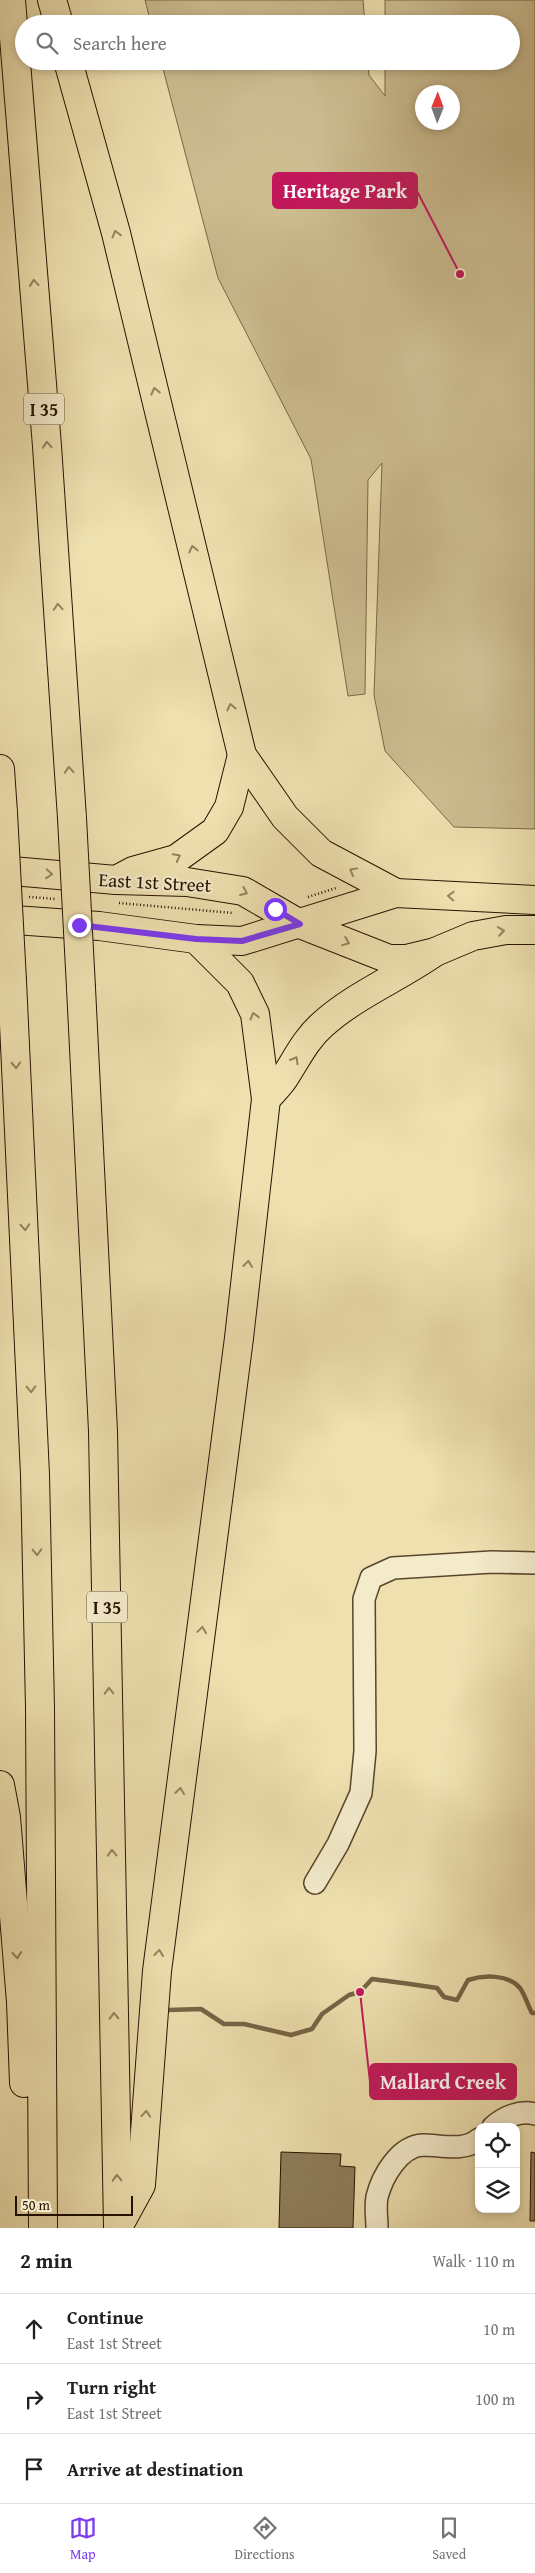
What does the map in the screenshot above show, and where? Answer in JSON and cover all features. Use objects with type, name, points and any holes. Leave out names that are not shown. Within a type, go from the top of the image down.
[{"type":"main road","name":"I 35","points":[[11,0],[15,50]]},
{"type":"main road","points":[[52,0],[56,15]]},
{"type":"main road","name":"I 35","points":[[17,70],[47,446],[72,818],[103,1431],[118,2228]]},
{"type":"main road","points":[[71,70],[116,233],[242,755],[285,817],[321,853],[396,893]]},
{"type":"main road","points":[[116,880],[133,871],[176,859],[215,832],[229,807],[242,755]]},
{"type":"main road","points":[[0,769],[12,981],[35,1485],[40,1708],[43,2228]]},
{"type":"main road","name":"East 1st Street","points":[[0,870],[116,880],[187,882],[243,891],[300,924],[388,959],[406,959],[435,952],[473,936],[506,930],[535,930]]},
{"type":"main road","points":[[0,919],[99,926],[196,939],[242,941],[396,893],[535,900]]},
{"type":"main road","points":[[118,2228],[141,2185],[157,1971],[239,1338],[266,1098],[254,1014],[240,982],[196,939]]},
{"type":"main road","points":[[266,1098],[286,1076],[297,1055],[320,1026],[344,1006],[405,973],[435,952]]},
{"type":"main road","points":[[0,1785],[6,1817],[21,2002],[26,2124],[43,2200]]},
{"type":"lane","points":[[315,1883],[338,1844],[361,1793],[365,1751],[364,1600],[371,1578],[394,1568],[492,1562],[535,1563]]},
{"type":"lane","points":[[498,2123],[505,2117],[530,2112],[535,2114]]},
{"type":"lane","points":[[377,2228],[377,2198],[383,2180],[401,2153],[420,2145],[460,2147],[475,2141]]},
{"type":"shaded area","points":[[145,0],[363,0],[364,15],[149,15]]},
{"type":"shaded area","points":[[385,0],[535,0],[535,829],[454,827],[385,751],[374,695],[382,463],[368,480],[365,694],[348,696],[311,459],[218,278],[163,70],[369,70],[369,75],[385,96],[385,70],[520,70],[520,15],[385,15]]},
{"type":"building","points":[[281,2152],[341,2154],[340,2166],[355,2167],[353,2228],[279,2228]]},
{"type":"building","points":[[531,2152],[535,2153],[535,2221],[530,2221]]},
{"type":"waterway","points":[[168,2010],[201,2009],[224,2024],[244,2024],[291,2035],[312,2029],[322,2014],[349,1995],[360,1992],[372,1979],[437,1988],[444,1997],[457,2000],[468,1980],[481,1977],[496,1977],[515,1983],[522,1991],[532,2013],[535,2013]]},
{"type":"place","name":"Heritage Park","points":[[460,274]]},
{"type":"place","name":"Mallard Creek","points":[[360,1992]]},
{"type":"route","points":[[79,925],[196,939],[242,941],[300,924],[275,909]]}]
